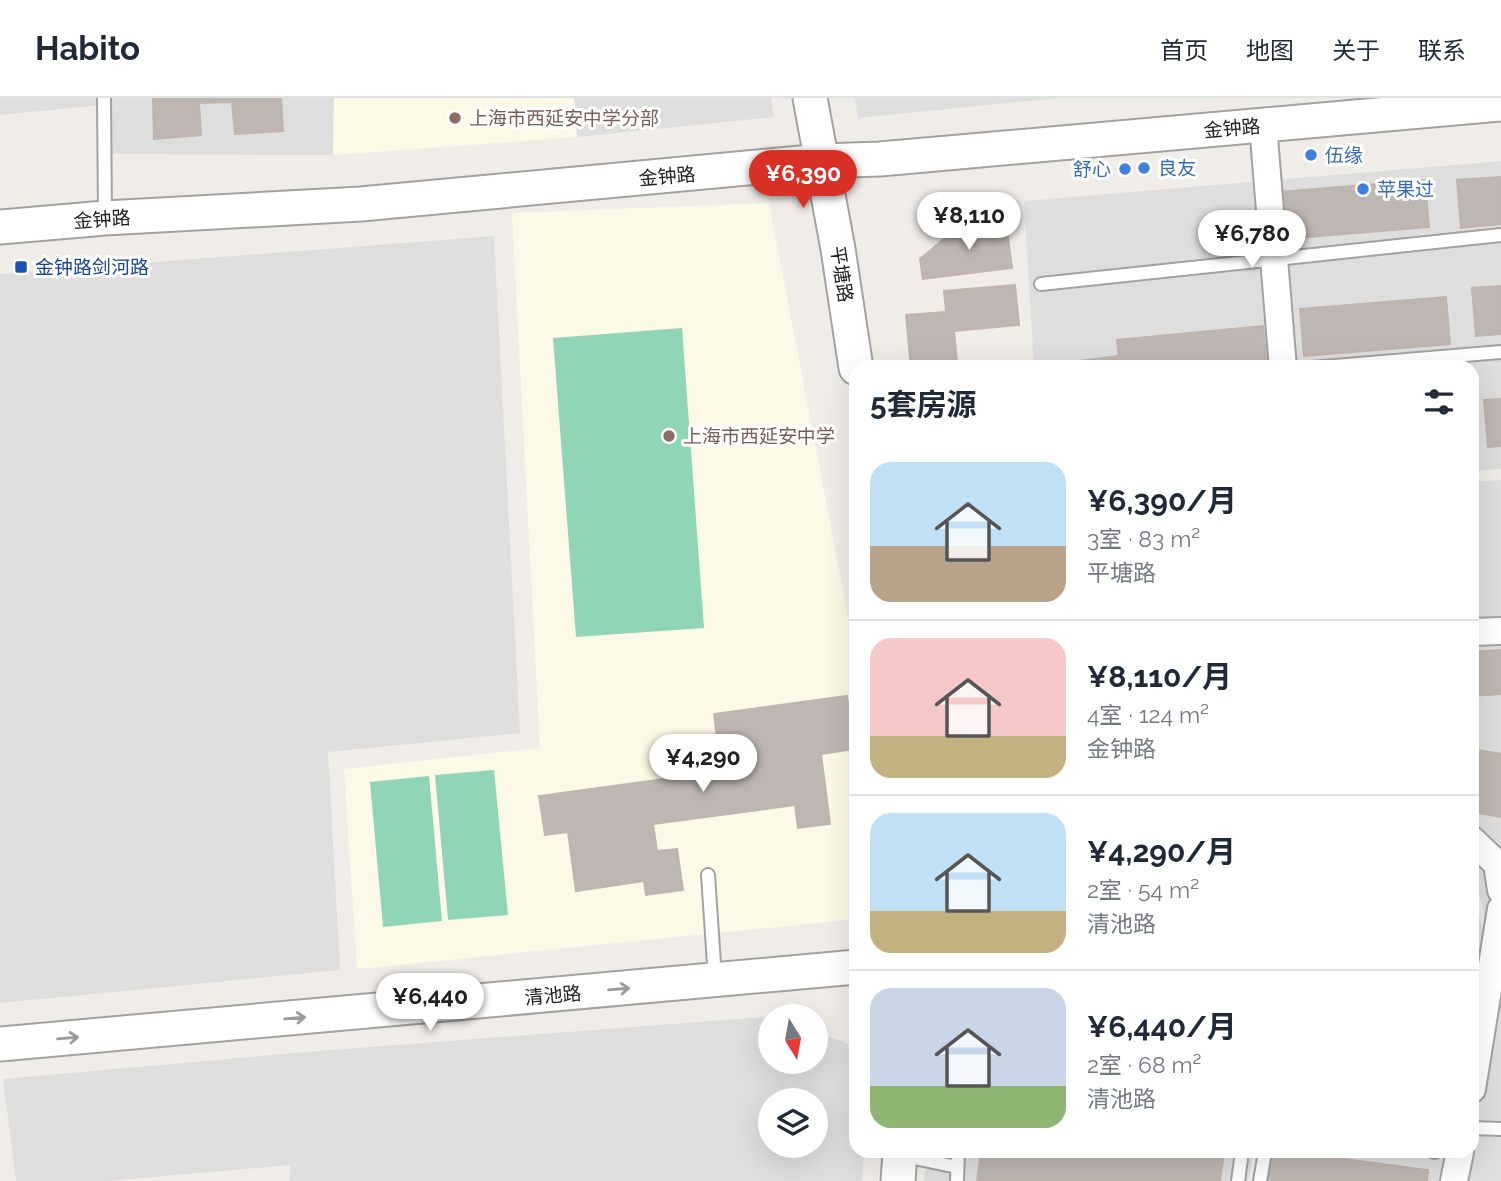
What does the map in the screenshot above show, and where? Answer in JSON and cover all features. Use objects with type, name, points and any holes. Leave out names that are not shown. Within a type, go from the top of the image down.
[{"type":"street","name":"平塘路","points":[[810,98],[855,360]]},
{"type":"street","name":"金钟路","points":[[0,227],[105,218],[361,204],[821,161],[880,159],[1501,104]]},
{"type":"street","points":[[1263,125],[1282,360]]},
{"type":"street","points":[[1479,632],[1501,631]]},
{"type":"street","points":[[1479,847],[1497,864],[1501,890]]},
{"type":"street","points":[[1479,1050],[1499,941],[1501,909]]},
{"type":"street","name":"清池路","points":[[0,1044],[849,968]]},
{"type":"street","points":[[1454,1181],[1459,1158]]},
{"type":"lane","points":[[104,98],[105,218]]},
{"type":"lane","points":[[1041,284],[1274,257],[1501,235]]},
{"type":"lane","points":[[1406,360],[1501,352]]},
{"type":"lane","points":[[708,875],[715,980]]},
{"type":"lane","points":[[1479,1128],[1501,1129]]},
{"type":"lane","points":[[957,1181],[958,1158]]},
{"type":"lane","points":[[1238,1181],[1241,1158]]},
{"type":"lane","points":[[1260,1181],[1264,1158]]},
{"type":"lane","points":[[900,1162],[957,1167]]},
{"type":"shaded area","points":[[0,98],[334,98],[333,155],[104,154],[103,105],[0,115]]},
{"type":"shaded area","name":"上海市西延安中学分部","points":[[334,98],[574,98],[577,137],[333,155]]},
{"type":"shaded area","points":[[574,98],[771,98],[774,117],[577,137]]},
{"type":"shaded area","points":[[855,98],[1059,98],[858,118]]},
{"type":"shaded area","points":[[1501,161],[1501,469],[1479,471],[1479,360],[1034,360],[1024,201]]},
{"type":"shaded area","name":"上海市西延安中学","points":[[769,203],[849,622],[849,920],[357,969],[344,769],[540,748],[512,213]]},
{"type":"shaded area","points":[[494,236],[520,733],[328,752],[340,970],[0,1003],[0,274]]},
{"type":"shaded area","points":[[1501,480],[1501,1181],[1443,1181],[1466,1158],[1479,1158],[1479,983],[1488,933],[1479,893],[1479,482]]},
{"type":"shaded area","points":[[1479,915],[1484,935],[1479,963]]},
{"type":"shaded area","points":[[758,1017],[758,1074],[828,1074],[828,1037],[847,1043],[849,1158],[864,1158],[862,1181],[289,1181],[291,1165],[107,1181],[16,1181],[3,1079],[305,1052]]},
{"type":"shaded area","points":[[928,1158],[1252,1158],[1248,1181],[924,1181]]},
{"type":"shaded area","points":[[1259,1158],[1444,1158],[1440,1181],[1255,1181]]},
{"type":"green space","points":[[682,328],[704,628],[576,637],[553,338]]},
{"type":"green space","points":[[494,770],[508,915],[448,920],[435,775]]},
{"type":"green space","points":[[429,776],[442,921],[383,927],[370,782]]},
{"type":"building","points":[[153,98],[281,98],[283,131],[235,134],[232,102],[199,103],[201,135],[154,139]]},
{"type":"building","points":[[1501,177],[1501,224],[1461,228],[1457,180]]},
{"type":"building","points":[[1425,180],[1429,227],[1283,239],[1279,192]]},
{"type":"building","points":[[1006,222],[1012,268],[923,279],[920,259],[957,228]]},
{"type":"building","points":[[1015,285],[1019,325],[954,331],[957,360],[910,360],[906,315],[946,312],[944,291]]},
{"type":"building","points":[[1501,286],[1501,334],[1476,336],[1472,288]]},
{"type":"building","points":[[1446,297],[1450,344],[1304,356],[1300,309]]},
{"type":"building","points":[[1263,326],[1266,360],[1119,360],[1117,340]]},
{"type":"building","points":[[1118,356],[1119,360],[1087,360]]},
{"type":"building","points":[[1501,399],[1501,446],[1488,447],[1484,400]]},
{"type":"building","points":[[1501,650],[1501,694],[1479,696],[1479,652]]},
{"type":"building","points":[[847,696],[849,750],[821,754],[830,824],[798,828],[795,805],[653,824],[657,851],[677,849],[683,890],[646,895],[644,881],[576,891],[568,832],[545,835],[539,796],[738,769],[735,750],[719,753],[714,714]]},
{"type":"building","points":[[1479,750],[1501,754],[1501,817],[1479,813]]},
{"type":"building","points":[[980,1158],[1223,1158],[1220,1181],[977,1181]]},
{"type":"building","points":[[1266,1158],[1337,1158],[1428,1170],[1427,1181],[1263,1181]]},
{"type":"place","name":"上海市西延安中学分部","points":[[455,118]]},
{"type":"place","name":"伍缘","points":[[1311,155]]},
{"type":"place","name":"良友","points":[[1144,168]]},
{"type":"place","name":"舒心","points":[[1125,169]]},
{"type":"place","name":"苹果过","points":[[1363,189]]},
{"type":"place","name":"金钟路剑河路","points":[[21,267]]},
{"type":"place","name":"上海市西延安中学","points":[[669,436]]}]
